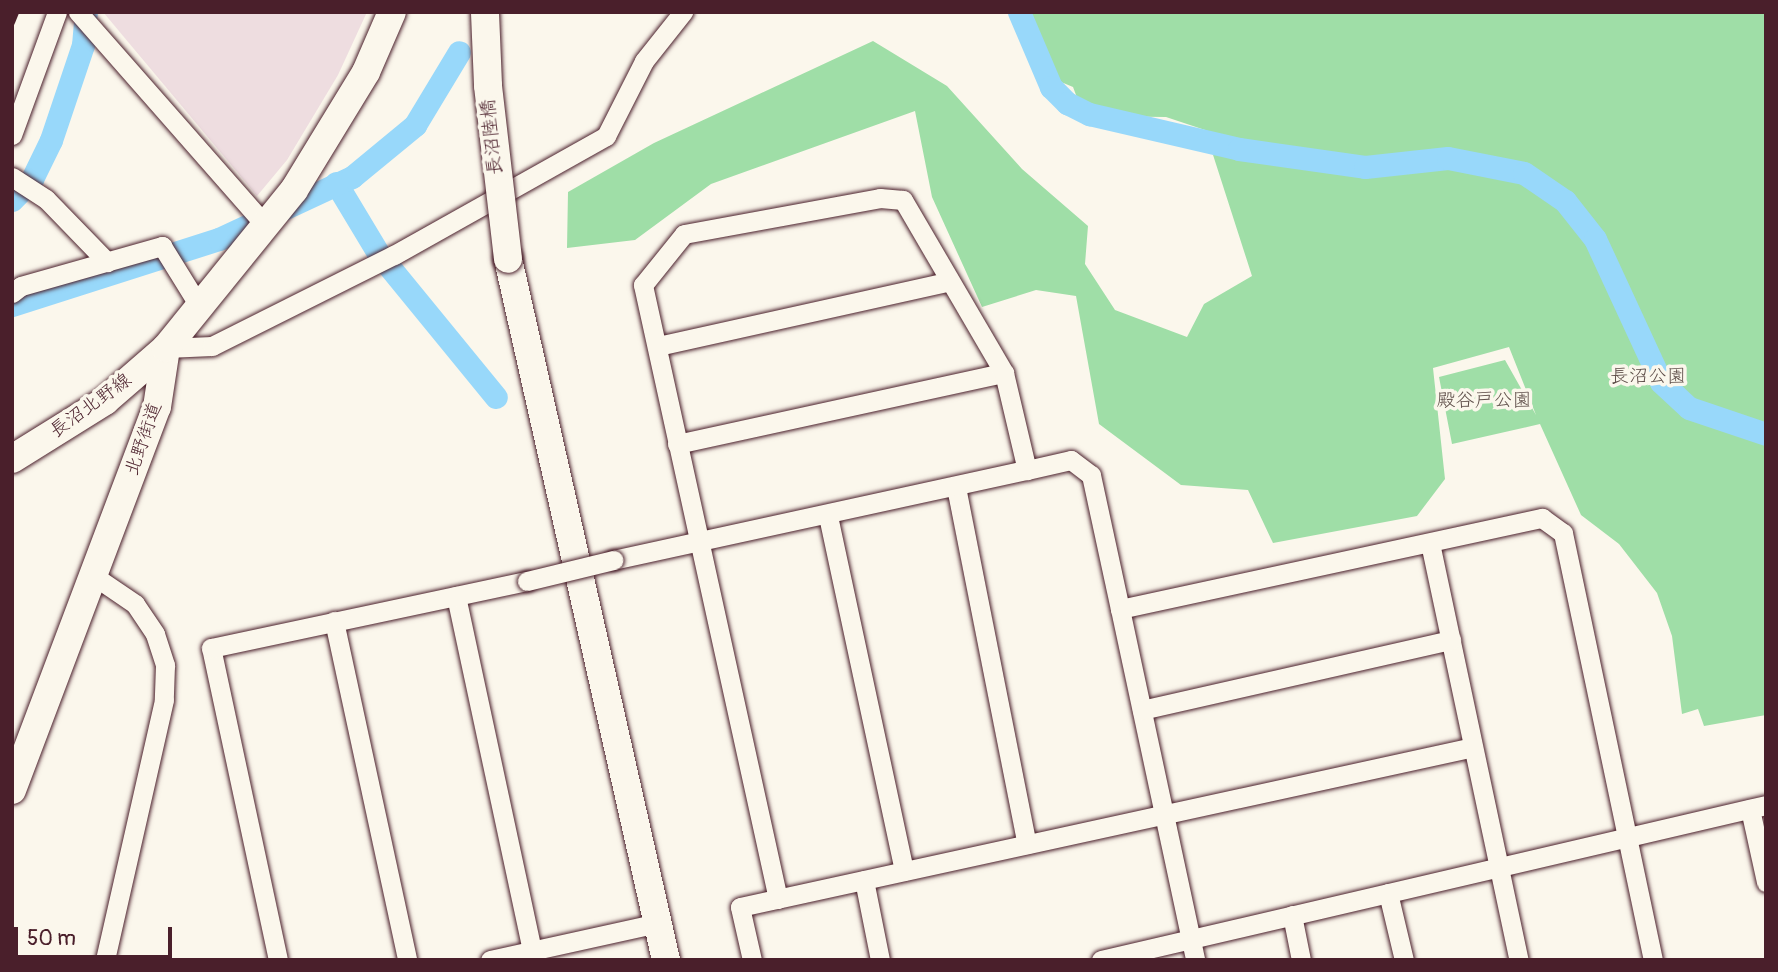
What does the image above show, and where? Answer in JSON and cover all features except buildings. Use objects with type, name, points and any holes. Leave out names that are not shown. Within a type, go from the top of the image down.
[{"type":"main road","points":[[166,348],[267,227],[345,109],[392,12]]},
{"type":"main road","name":"長沼陸橋","points":[[485,13],[488,86],[508,259],[666,960]]},
{"type":"main road","name":"長沼北野線","points":[[12,459],[105,401],[166,348]]},
{"type":"main road","name":"北野街道","points":[[14,781],[157,407],[166,348]]},
{"type":"street","points":[[12,135],[57,12]]},
{"type":"street","points":[[78,12],[267,227]]},
{"type":"street","points":[[166,348],[212,346],[394,255],[606,136],[644,61],[683,12]]},
{"type":"street","points":[[12,177],[46,199],[107,262]]},
{"type":"street","points":[[778,898],[643,285],[684,234],[880,198],[902,200],[1004,373],[1027,471]]},
{"type":"street","points":[[12,293],[162,246],[201,309]]},
{"type":"street","points":[[658,346],[950,281]]},
{"type":"street","points":[[677,444],[1004,373]]},
{"type":"street","points":[[278,960],[211,648],[828,516],[1071,460],[1091,475],[1195,960]]},
{"type":"street","points":[[956,487],[1027,844]]},
{"type":"street","points":[[828,516],[904,871]]},
{"type":"street","points":[[1120,609],[1542,518],[1563,533],[1653,960]]},
{"type":"street","points":[[1430,543],[1519,960]]},
{"type":"street","points":[[93,576],[135,604],[155,635],[165,665],[164,700],[105,960]]},
{"type":"street","points":[[456,596],[533,955]]},
{"type":"street","points":[[334,621],[407,960]]},
{"type":"street","points":[[1142,710],[1451,640]]},
{"type":"street","points":[[752,960],[740,906],[1474,747]]},
{"type":"street","points":[[1101,960],[1758,807],[1766,882]]},
{"type":"street","points":[[864,880],[880,960]]},
{"type":"street","points":[[1388,893],[1404,960]]},
{"type":"street","points":[[1292,915],[1301,960]]},
{"type":"street","points":[[490,960],[533,955],[657,923]]},
{"type":"shaded area","points":[[103,12],[367,12],[338,75],[287,160],[257,196]]},
{"type":"green space","points":[[1026,12],[1766,12],[1766,715],[1704,726],[1698,709],[1682,714],[1672,636],[1657,593],[1619,544],[1581,515],[1540,424],[1452,444],[1439,377],[1505,360],[1536,415],[1509,347],[1433,368],[1445,479],[1417,516],[1273,543],[1248,490],[1181,485],[1099,424],[1076,296],[1036,290],[982,307],[932,197],[915,111],[711,184],[635,240],[567,248],[568,192],[654,143],[873,41],[947,86],[1022,169],[1088,226],[1085,264],[1115,310],[1187,337],[1204,304],[1252,276],[1205,130],[1166,117],[1084,116],[1073,87],[1061,82]]},
{"type":"waterway","points":[[12,200],[32,179],[51,140],[83,45],[86,12]]},
{"type":"waterway","points":[[1019,12],[1051,87],[1067,103],[1089,114],[1239,149],[1365,167],[1448,158],[1524,173],[1565,201],[1595,239],[1661,382],[1689,408],[1766,434]]},
{"type":"waterway","points":[[12,305],[219,239],[352,177],[415,125],[459,52]]},
{"type":"waterway","points":[[336,183],[378,253],[496,397]]},
{"type":"railway","points":[[12,22],[16,12]]},
{"type":"park label","name":"長沼公園","points":[[1648,377]]},
{"type":"park label","name":"殿谷戸公園","points":[[1484,401]]}]
